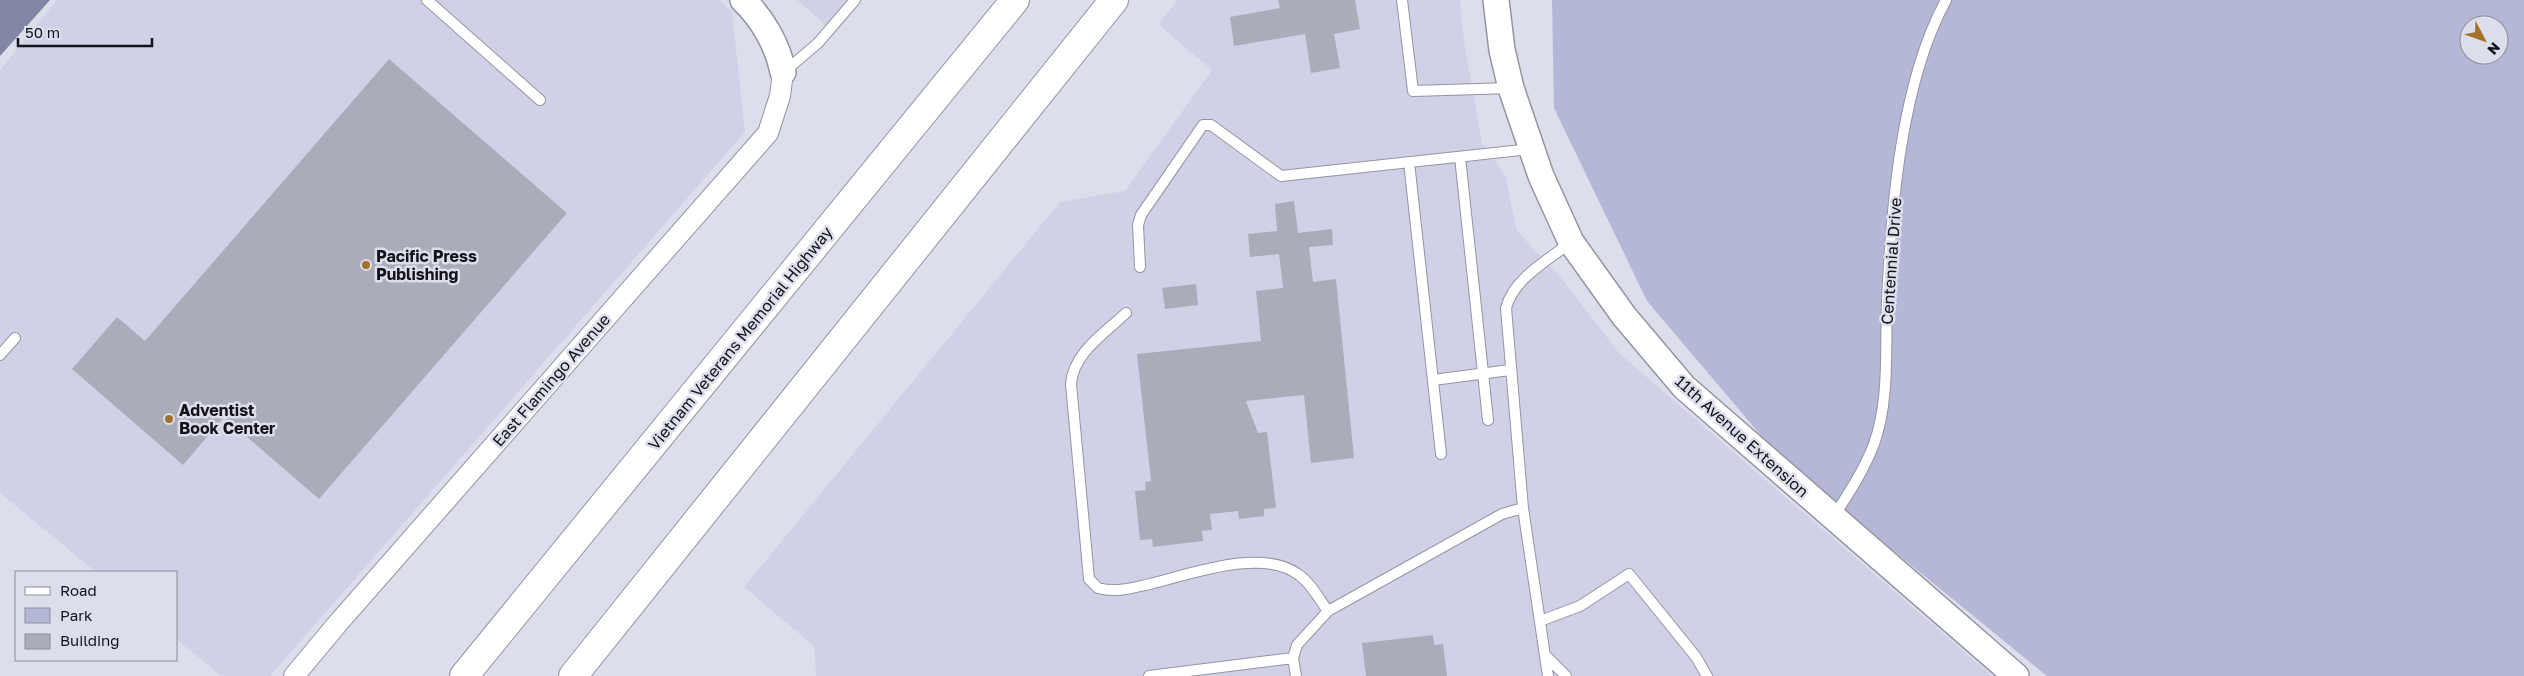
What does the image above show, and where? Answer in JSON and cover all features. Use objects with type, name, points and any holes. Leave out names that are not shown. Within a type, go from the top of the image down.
[{"type":"highway","name":"Vietnam Veterans Memorial Highway","points":[[464,676],[1015,0]]},
{"type":"highway","points":[[573,676],[1114,0]]},
{"type":"street","points":[[743,0],[753,9],[780,52],[783,72]]},
{"type":"street","name":"11th Avenue Extension","points":[[1496,0],[1502,50],[1510,88],[1530,148],[1571,242],[1624,316],[1684,387],[2016,676]]},
{"type":"street","name":"East Flamingo Avenue","points":[[294,676],[339,622],[768,133],[780,96],[783,72]]},
{"type":"lane","points":[[427,0],[540,100]]},
{"type":"lane","points":[[783,72],[818,43],[855,0]]},
{"type":"lane","points":[[1402,0],[1412,91],[1510,88]]},
{"type":"lane","name":"Centennial Drive","points":[[1833,517],[1856,483],[1874,443],[1885,394],[1887,300],[1898,162],[1916,81],[1932,25],[1946,0]]},
{"type":"lane","points":[[1140,267],[1138,232],[1141,215],[1203,125],[1211,125],[1281,176],[1530,148]]},
{"type":"lane","points":[[1460,157],[1488,420]]},
{"type":"lane","points":[[1409,162],[1441,454]]},
{"type":"lane","points":[[1548,676],[1547,657],[1523,508],[1506,321],[1510,296],[1517,285],[1571,242]]},
{"type":"lane","points":[[1126,313],[1080,356],[1072,370],[1089,579],[1098,588],[1120,591],[1225,566],[1269,562],[1282,565],[1301,576],[1328,611]]},
{"type":"lane","points":[[0,355],[15,338]]},
{"type":"lane","points":[[1432,380],[1510,370]]},
{"type":"lane","points":[[1296,676],[1293,658],[1297,645],[1328,611],[1502,514],[1523,508]]},
{"type":"lane","points":[[1540,621],[1580,606],[1629,574],[1696,656],[1707,676]]},
{"type":"lane","points":[[1547,657],[1566,676]]},
{"type":"lane","points":[[1149,676],[1293,658]]},
{"type":"shaded area","points":[[0,0],[50,0],[0,56]]},
{"type":"shaded area","points":[[57,0],[719,0],[732,12],[745,132],[270,676],[221,676],[178,641],[178,571],[95,571],[0,493],[0,70]]},
{"type":"shaded area","points":[[797,0],[861,0],[833,32]]},
{"type":"shaded area","points":[[1178,0],[1460,0],[1464,42],[1482,143],[1505,175],[1517,231],[1563,280],[1619,353],[1992,676],[816,676],[814,646],[744,587],[1060,202],[1125,191],[1212,70],[1158,24]]},
{"type":"green space","points":[[1552,0],[2524,0],[2524,676],[2047,676],[1780,458],[1647,301],[1554,108]]},
{"type":"building","points":[[1278,0],[1355,0],[1360,29],[1334,34],[1340,68],[1311,73],[1305,34],[1234,46],[1230,17],[1280,8]]},
{"type":"building","name":"Pacific Press Publishing","points":[[389,59],[567,213],[319,499],[224,417],[183,465],[72,369],[117,317],[145,341]]},
{"type":"building","points":[[1294,201],[1298,233],[1332,229],[1333,245],[1309,247],[1313,282],[1336,279],[1354,458],[1311,463],[1304,395],[1246,401],[1258,433],[1267,432],[1276,508],[1264,509],[1264,516],[1239,519],[1238,511],[1210,514],[1212,530],[1202,531],[1203,541],[1153,547],[1152,539],[1140,540],[1135,491],[1146,490],[1145,482],[1151,481],[1137,354],[1261,341],[1256,291],[1283,288],[1279,254],[1250,257],[1248,234],[1277,231],[1275,204]]},
{"type":"building","points":[[1196,284],[1198,305],[1165,309],[1162,288]]},
{"type":"building","points":[[1433,635],[1434,645],[1443,644],[1447,676],[1366,676],[1362,643]]},
{"type":"place","name":"Pacific Press Publishing","points":[[366,265]]},
{"type":"place","name":"Adventist Book Center","points":[[169,419]]}]
